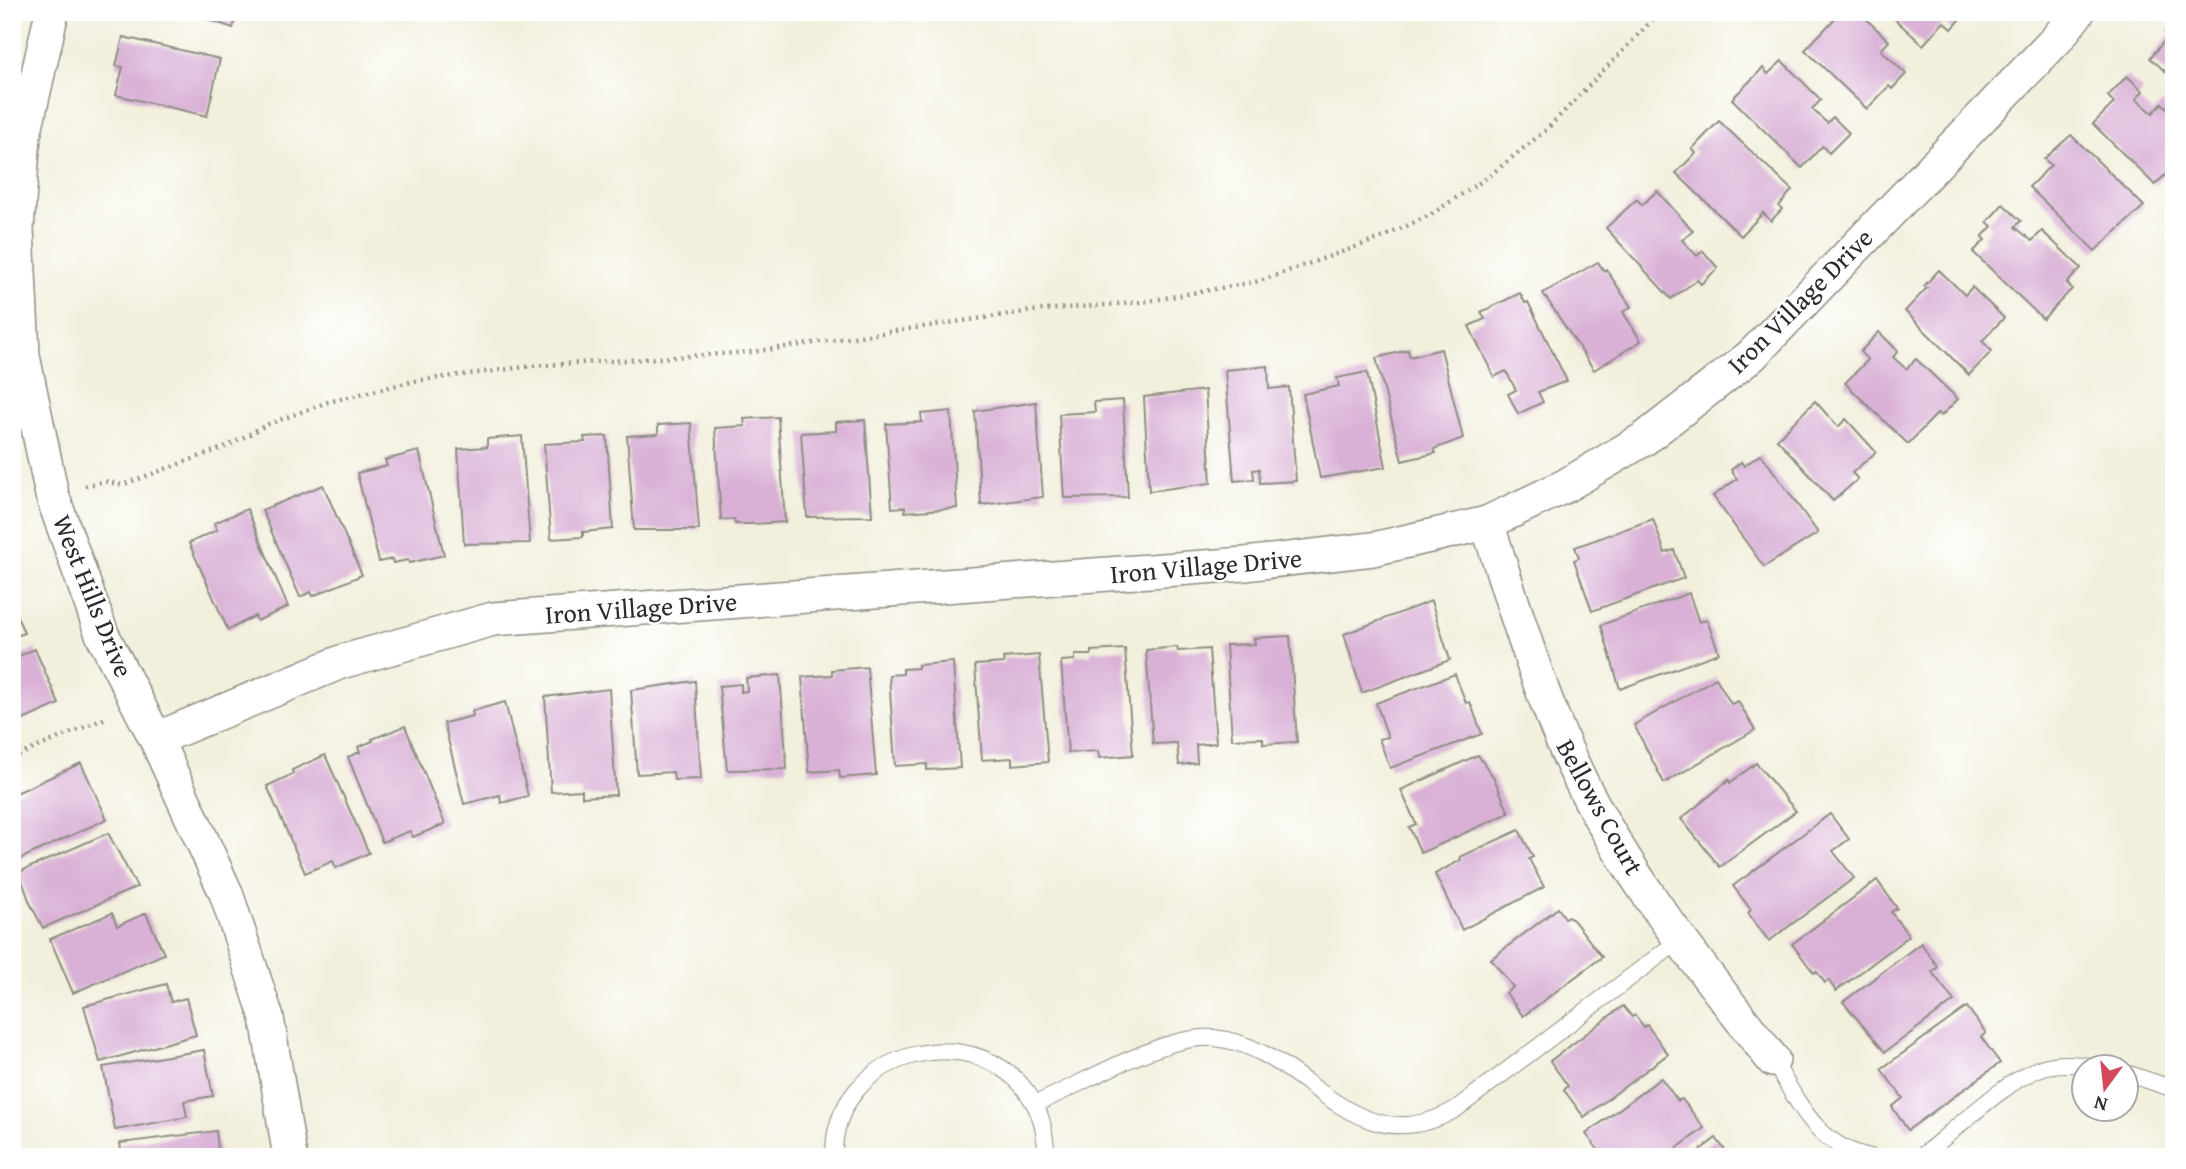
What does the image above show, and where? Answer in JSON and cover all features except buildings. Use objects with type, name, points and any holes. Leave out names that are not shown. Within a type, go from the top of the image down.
[{"type":"street","name":"West Hills Drive","points":[[52,12],[24,135],[17,229],[23,356],[52,495],[102,634],[156,739],[226,893],[263,1006],[290,1157]]},
{"type":"street","name":"Iron Village Drive","points":[[156,739],[341,662],[494,619],[1245,565],[1373,549],[1487,523],[1564,486],[1644,439],[1751,356],[2056,40],[2078,12]]},
{"type":"street","name":"Bellows Court","points":[[1487,523],[1560,735],[1638,878],[1773,1060]]},
{"type":"lane","points":[[1035,1104],[1178,1041],[1214,1038],[1255,1048],[1362,1124],[1418,1127],[1438,1121],[1457,1109],[1681,939]]},
{"type":"lane","points":[[834,1157],[834,1142],[843,1110],[862,1083],[892,1061],[928,1050],[965,1053],[1000,1067],[1035,1104],[1044,1126],[1048,1157]]},
{"type":"lane","points":[[1773,1060],[1814,1128],[1828,1141],[1871,1157]]},
{"type":"lane","points":[[1917,1157],[1922,1156],[2021,1078],[2044,1067],[2070,1063]]},
{"type":"lane","points":[[2140,1078],[2174,1089]]},
{"type":"path","points":[[52,495],[104,481],[122,485],[228,446],[266,425],[328,402],[414,381],[532,366],[752,352],[1031,311],[1142,302],[1260,281],[1381,238],[1430,215],[1488,177],[1546,130],[1660,12]]},
{"type":"path","points":[[12,758],[138,704]]}]
